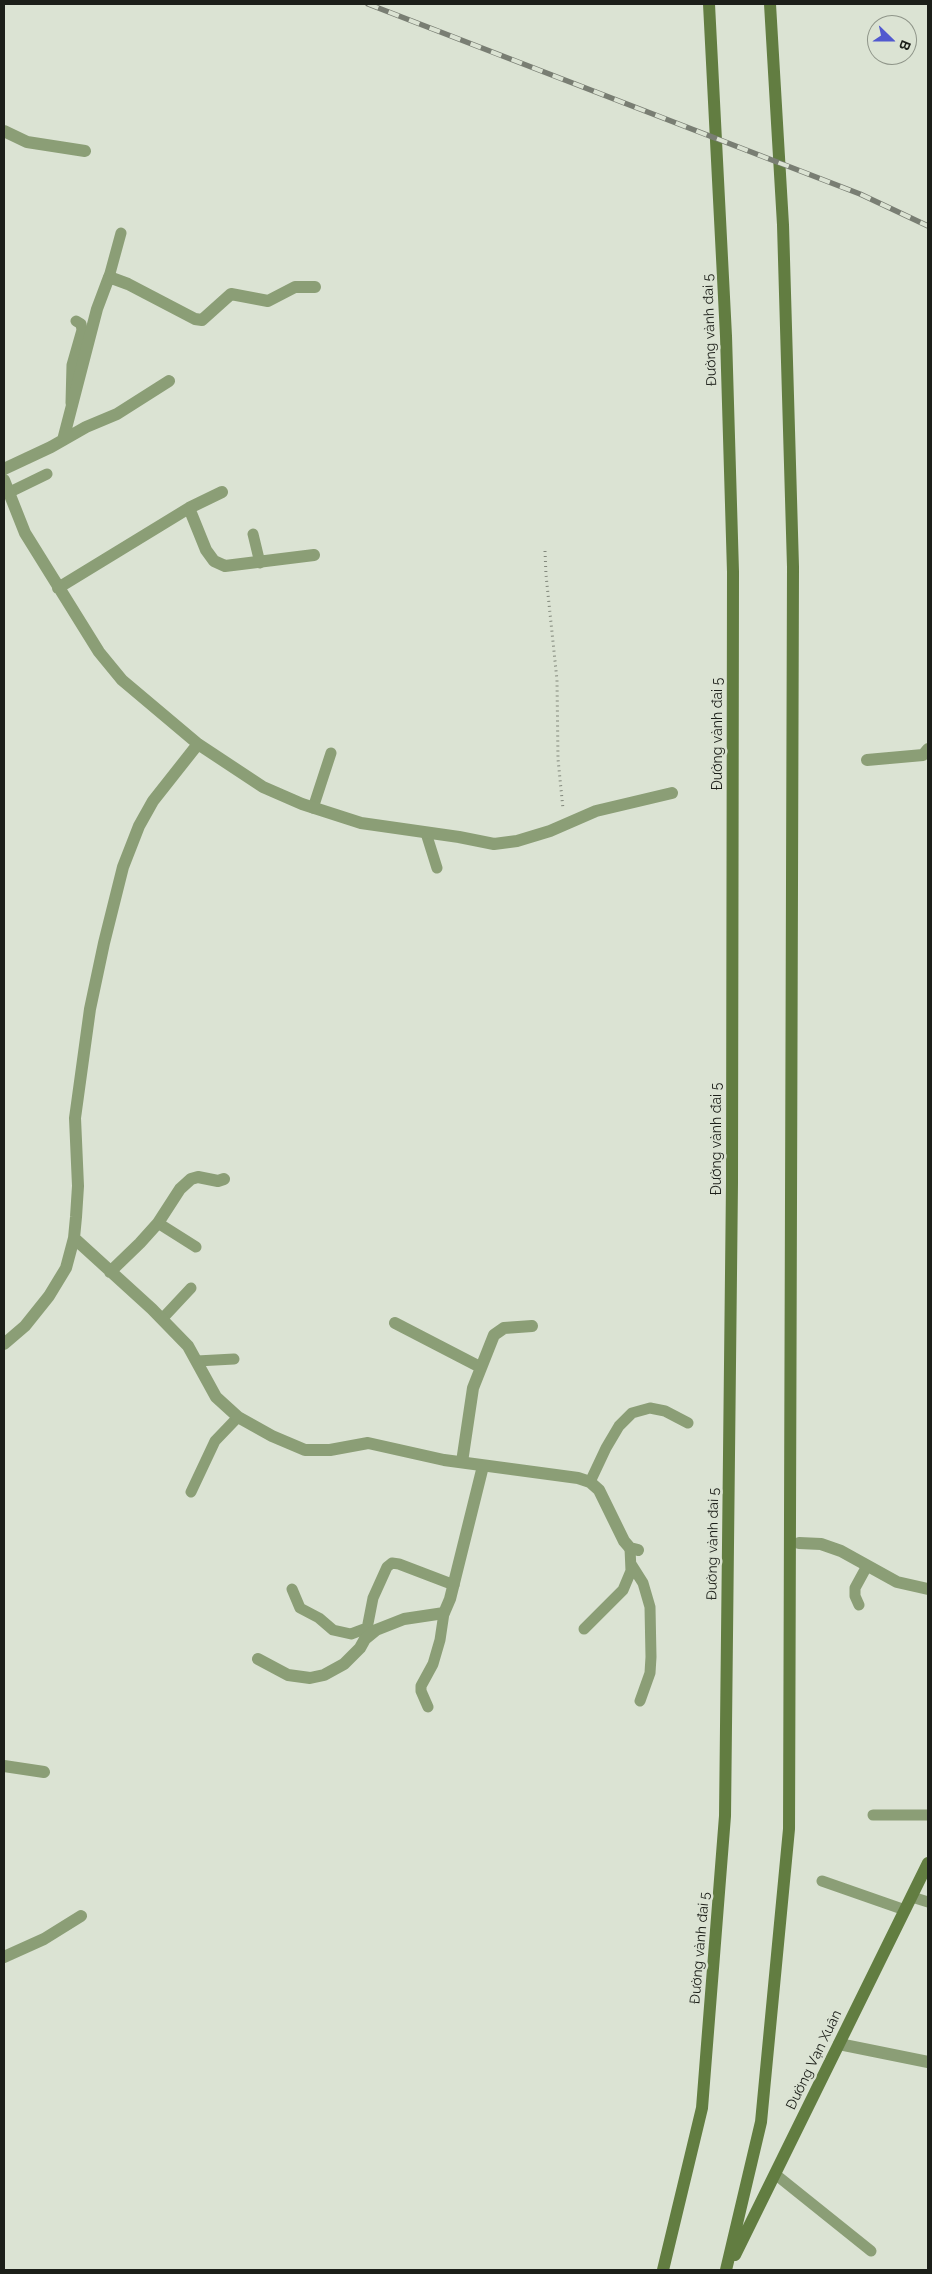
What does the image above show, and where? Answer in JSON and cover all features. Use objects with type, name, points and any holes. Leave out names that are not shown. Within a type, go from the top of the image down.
[{"type":"main road","name":"Đường vành đai 5","points":[[663,2270],[702,2108],[725,1816],[732,1183],[734,572],[726,336],[709,4]]},
{"type":"main road","points":[[726,2270],[761,2122],[789,1829],[793,567],[783,225],[770,4]]},
{"type":"main road","name":"Đường Vạn Xuân","points":[[726,2270],[928,1863]]},
{"type":"street","points":[[4,131],[27,142],[85,151]]},
{"type":"street","points":[[63,440],[97,309],[109,277],[128,284],[195,319],[202,320],[231,294],[268,301],[295,287],[315,286]]},
{"type":"street","points":[[4,469],[86,427],[117,414],[169,381]]},
{"type":"street","points":[[4,480],[26,534],[99,652],[122,680],[198,744],[263,787],[313,808],[361,823],[494,844],[517,841],[564,825],[596,811],[672,794]]},
{"type":"street","points":[[58,588],[189,508],[222,492]]},
{"type":"street","points":[[189,508],[206,550],[214,561],[225,566],[314,555]]},
{"type":"street","points":[[4,1344],[25,1326],[49,1296],[66,1268],[74,1238],[78,1186],[75,1118],[90,1009],[123,867],[139,826],[153,801],[198,744]]},
{"type":"street","points":[[868,760],[923,755],[928,749]]},
{"type":"street","points":[[110,1272],[158,1223],[180,1189],[191,1179],[198,1178],[218,1181],[224,1179]]},
{"type":"street","points":[[74,1238],[162,1319],[188,1346],[216,1397],[238,1418],[272,1436],[305,1450],[330,1450],[368,1443],[483,1466],[578,1478],[590,1482],[599,1490],[624,1541],[634,1549]]},
{"type":"street","points":[[395,1323],[480,1367]]},
{"type":"street","points":[[462,1462],[473,1388],[494,1335],[504,1328],[532,1326]]},
{"type":"street","points":[[258,1659],[288,1675],[317,1677],[344,1664],[360,1648],[366,1634],[404,1620],[444,1613],[454,1584],[483,1466]]},
{"type":"street","points":[[799,1542],[821,1544],[841,1551],[897,1582],[928,1589]]},
{"type":"street","points":[[4,1766],[44,1772]]},
{"type":"street","points":[[4,1957],[44,1939],[81,1916]]},
{"type":"street","points":[[839,2044],[928,2062]]},
{"type":"lane","points":[[109,277],[121,233]]},
{"type":"lane","points":[[71,407],[72,365],[82,330],[81,324],[76,321]]},
{"type":"lane","points":[[10,492],[47,474]]},
{"type":"lane","points":[[253,534],[260,563]]},
{"type":"lane","points":[[313,808],[331,753]]},
{"type":"lane","points":[[426,833],[437,868]]},
{"type":"lane","points":[[158,1223],[196,1246]]},
{"type":"lane","points":[[162,1319],[191,1288]]},
{"type":"lane","points":[[197,1361],[234,1359]]},
{"type":"lane","points":[[590,1482],[619,1426],[632,1413],[650,1408],[665,1411],[688,1423]]},
{"type":"lane","points":[[191,1492],[215,1440],[238,1418]]},
{"type":"lane","points":[[584,1629],[623,1590],[631,1571],[634,1549]]},
{"type":"lane","points":[[292,1589],[300,1608],[319,1618],[333,1630],[351,1634],[366,1634],[373,1598],[387,1567],[392,1563],[454,1584]]},
{"type":"lane","points":[[631,1564],[642,1583],[650,1607],[650,1674],[640,1701]]},
{"type":"lane","points":[[859,1605],[855,1596],[855,1588],[867,1566]]},
{"type":"lane","points":[[428,1707],[420,1691],[433,1664],[440,1640],[444,1613]]},
{"type":"lane","points":[[873,1815],[928,1815]]},
{"type":"lane","points":[[822,1881],[906,1910]]},
{"type":"lane","points":[[912,1897],[928,1902]]},
{"type":"lane","points":[[774,2174],[871,2251]]},
{"type":"path","points":[[545,551],[557,680],[558,759],[564,825]]},
{"type":"railway","points":[[368,4],[860,194],[928,226]]}]
